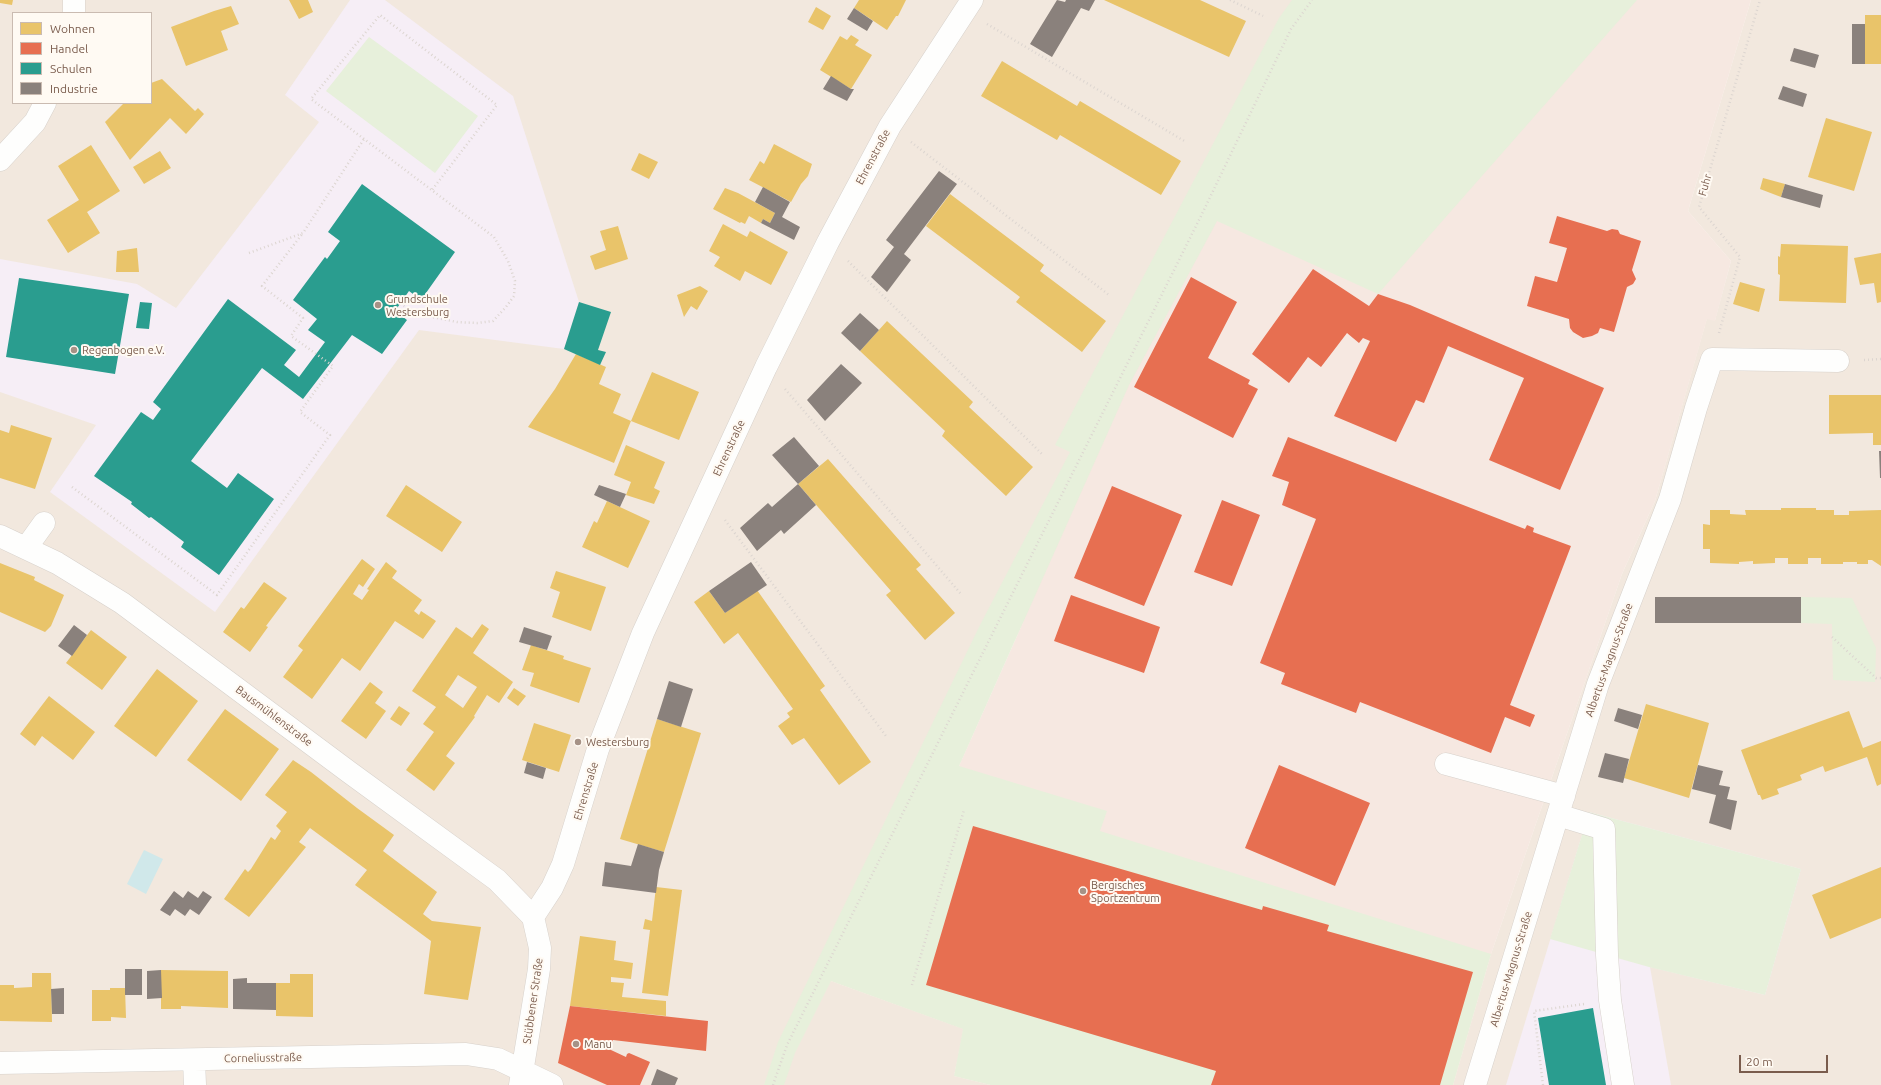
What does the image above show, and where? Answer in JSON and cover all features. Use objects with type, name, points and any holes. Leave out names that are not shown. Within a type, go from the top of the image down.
[{"type":"street","points":[[74,0],[74,12]]},
{"type":"street","name":"Ehrenstraße","points":[[532,917],[552,888],[563,864],[598,749],[643,633],[766,367],[828,242],[890,126],[968,5]]},
{"type":"street","points":[[0,160],[35,122],[44,104]]},
{"type":"street","points":[[1712,359],[1838,361]]},
{"type":"street","name":"Albertus-Magnus-Straße","points":[[1475,1085],[1598,684],[1670,499],[1696,408],[1712,359]]},
{"type":"street","points":[[26,548],[44,523]]},
{"type":"street","name":"Bausmühlenstraße","points":[[0,536],[57,563],[122,603],[331,759],[498,880],[532,917]]},
{"type":"street","points":[[1446,764],[1561,806],[1604,829],[1607,955],[1610,1000],[1623,1085]]},
{"type":"street","name":"Stübbener Straße","points":[[521,1078],[539,969],[540,948],[532,917]]},
{"type":"street","name":"Corneliusstraße","points":[[0,1063],[466,1054],[498,1059],[521,1078],[552,1085]]},
{"type":"street","points":[[194,1060],[195,1085]]},
{"type":"path","points":[[1230,0],[1263,16]]},
{"type":"path","points":[[773,1085],[787,1045],[1197,223],[1291,29],[1312,0]]},
{"type":"path","name":"Fuhr","points":[[1712,359],[1740,257],[1699,207],[1760,0]]},
{"type":"path","points":[[968,5],[1186,142]]},
{"type":"path","points":[[400,304],[422,316],[457,322],[477,323],[493,321],[514,296],[515,281],[508,261],[494,237],[311,99],[380,15],[496,105],[432,190]]},
{"type":"path","points":[[890,126],[1109,294]]},
{"type":"path","points":[[72,487],[217,595],[330,435],[300,412],[333,366],[291,336],[303,318],[262,286],[302,233],[364,139]]},
{"type":"path","points":[[249,252],[302,233]]},
{"type":"path","points":[[828,242],[1043,455]]},
{"type":"path","points":[[766,367],[960,594]]},
{"type":"path","points":[[707,496],[886,736]]},
{"type":"path","points":[[1832,637],[1876,678],[1881,678]]},
{"type":"path","points":[[912,985],[964,810]]},
{"type":"path","points":[[1543,1085],[1534,1011],[1610,1000]]},
{"type":"shaded area","points":[[0,0],[1343,0],[1015,639],[959,766],[831,981],[964,1029],[954,1076],[991,1085],[0,1085]]},
{"type":"shaded area","name":"Grundschule Westersburg","points":[[350,0],[385,0],[513,96],[579,302],[564,349],[419,330],[215,612],[50,492],[96,425],[0,392],[0,259],[137,284],[176,308],[319,122],[285,95]]},
{"type":"shaded area","points":[[1343,0],[1751,0],[1688,211],[1731,261],[1715,321],[1707,319],[1655,501],[1622,574],[1491,954],[1453,1085],[991,1085],[954,1076],[963,1029],[831,981],[959,766],[1129,385],[1217,221]]},
{"type":"shaded area","points":[[1751,0],[1881,0],[1881,1085],[1453,1085],[1491,954],[1622,574],[1655,501],[1707,318],[1715,320],[1731,261],[1688,211]]},
{"type":"shaded area","points":[[1589,812],[1801,869],[1765,995],[1650,967],[1671,1085],[1506,1085]]},
{"type":"green space","points":[[1292,0],[1637,0],[1378,294],[1217,221],[1129,385],[959,766],[1107,811],[1100,831],[1491,954],[1453,1085],[991,1085],[954,1076],[963,1029],[831,981],[795,1053],[784,1085],[764,1085],[778,1042],[979,627],[1070,452],[1055,445],[1279,18]]},
{"type":"green space","points":[[369,37],[478,116],[435,173],[326,91]]},
{"type":"green space","points":[[1801,597],[1852,598],[1876,648],[1875,682],[1833,680],[1832,624],[1801,623]]},
{"type":"green space","points":[[1589,812],[1801,869],[1765,995],[1649,967],[1550,939]]},
{"type":"water","points":[[144,850],[163,859],[146,894],[127,884]]},
{"type":"building: Wohnen","points":[[0,0],[13,0],[12,5],[0,3]]},
{"type":"building: Wohnen","points":[[289,0],[308,0],[313,12],[299,19]]},
{"type":"building: Wohnen","points":[[859,0],[906,0],[898,16],[896,16],[887,30],[854,8]]},
{"type":"building: Wohnen","points":[[1104,0],[1200,0],[1246,21],[1229,57]]},
{"type":"building: Wohnen","points":[[231,6],[239,24],[221,31],[228,50],[186,66],[171,27]]},
{"type":"building: Wohnen","points":[[816,7],[831,16],[823,30],[808,22]]},
{"type":"building: Wohnen","points":[[1865,15],[1881,15],[1881,64],[1865,64]]},
{"type":"building: Wohnen","points":[[851,35],[859,40],[855,45],[872,55],[851,89],[820,70],[840,36],[847,40]]},
{"type":"building: Wohnen","points":[[1002,61],[1077,106],[1080,101],[1181,161],[1161,195],[1060,135],[1057,140],[981,96]]},
{"type":"building: Wohnen","points":[[162,79],[195,111],[198,108],[204,114],[186,134],[170,118],[130,160],[105,122],[123,104],[152,104],[152,83]]},
{"type":"building: Wohnen","points":[[1826,118],[1872,132],[1854,191],[1808,177]]},
{"type":"building: Wohnen","points":[[774,144],[812,164],[808,176],[801,184],[791,202],[749,180],[760,161],[764,164]]},
{"type":"building: Wohnen","points":[[91,145],[120,191],[87,212],[100,233],[68,253],[47,220],[79,200],[58,166]]},
{"type":"building: Wohnen","points":[[160,151],[171,168],[144,184],[133,167]]},
{"type":"building: Wohnen","points":[[639,153],[658,162],[649,179],[631,170]]},
{"type":"building: Wohnen","points":[[1763,178],[1785,184],[1781,197],[1760,189]]},
{"type":"building: Wohnen","points":[[725,188],[738,193],[775,213],[770,223],[763,219],[761,223],[749,216],[745,224],[740,223],[713,209]]},
{"type":"building: Wohnen","points":[[950,194],[1044,265],[1040,271],[1106,321],[1082,352],[1016,302],[1020,297],[926,226]]},
{"type":"building: Wohnen","points":[[723,224],[747,237],[750,231],[788,252],[771,285],[745,271],[740,281],[714,266],[720,257],[709,251]]},
{"type":"building: Wohnen","points":[[618,226],[628,259],[595,270],[590,256],[606,250],[600,231]]},
{"type":"building: Wohnen","points":[[1781,244],[1848,246],[1846,303],[1779,301],[1780,275],[1778,274],[1778,256],[1780,257]]},
{"type":"building: Wohnen","points":[[137,248],[139,272],[116,272],[117,251]]},
{"type":"building: Wohnen","points":[[1881,253],[1881,302],[1877,303],[1874,283],[1860,285],[1854,258]]},
{"type":"building: Wohnen","points":[[1740,282],[1765,289],[1759,312],[1733,304]]},
{"type":"building: Wohnen","points":[[700,286],[708,291],[697,310],[691,306],[684,317],[677,295]]},
{"type":"building: Wohnen","points":[[887,321],[973,402],[969,407],[1033,467],[1006,496],[942,436],[945,431],[860,351]]},
{"type":"building: Wohnen","points":[[576,354],[606,367],[599,384],[621,394],[613,413],[631,421],[614,463],[528,427],[555,389]]},
{"type":"building: Wohnen","points":[[652,372],[699,392],[679,440],[631,421]]},
{"type":"building: Wohnen","points":[[1829,395],[1881,395],[1881,445],[1873,445],[1873,433],[1829,434]]},
{"type":"building: Wohnen","points":[[11,425],[52,438],[35,489],[0,478],[0,430],[9,433]]},
{"type":"building: Wohnen","points":[[626,445],[665,462],[654,488],[660,491],[654,504],[626,495],[631,482],[614,475]]},
{"type":"building: Wohnen","points":[[828,459],[921,565],[916,569],[955,613],[925,640],[886,595],[891,591],[798,484]]},
{"type":"building: Wohnen","points":[[406,485],[462,522],[442,552],[386,516]]},
{"type":"building: Wohnen","points":[[607,501],[650,521],[628,568],[582,547],[594,521],[597,523]]},
{"type":"building: Wohnen","points":[[1781,508],[1816,508],[1816,510],[1834,510],[1834,515],[1849,515],[1849,511],[1881,510],[1881,566],[1872,560],[1868,560],[1868,564],[1843,562],[1843,564],[1821,564],[1821,558],[1808,558],[1808,564],[1788,564],[1788,558],[1775,558],[1775,563],[1753,564],[1753,561],[1739,562],[1739,564],[1710,563],[1710,549],[1703,549],[1703,524],[1710,525],[1710,510],[1730,510],[1730,514],[1746,515],[1745,510],[1781,510]]},
{"type":"building: Wohnen","points":[[362,559],[375,569],[363,587],[359,584],[353,594],[362,600],[369,590],[367,589],[386,562],[397,571],[392,578],[422,600],[414,611],[419,615],[421,611],[436,621],[423,639],[395,621],[360,671],[342,658],[312,699],[283,677],[303,650],[298,646]]},
{"type":"building: Wohnen","points":[[0,563],[35,577],[34,580],[64,595],[51,626],[45,632],[0,612]]},
{"type":"building: Wohnen","points":[[556,571],[606,587],[591,631],[552,617],[560,592],[550,588]]},
{"type":"building: Wohnen","points":[[264,582],[287,598],[266,626],[268,627],[250,652],[223,632],[241,607],[244,609]]},
{"type":"building: Wohnen","points":[[757,590],[825,686],[820,690],[871,762],[839,785],[804,738],[792,745],[778,726],[790,717],[787,713],[793,709],[738,633],[724,644],[694,602],[709,591],[725,613]]},
{"type":"building: Wohnen","points":[[482,624],[489,629],[473,653],[513,682],[499,703],[487,695],[474,716],[475,717],[446,756],[455,763],[434,791],[406,770],[434,732],[423,724],[436,707],[412,691],[456,627],[472,638]],"holes":[[[458,675],[477,687],[463,708],[445,695]]]},
{"type":"building: Wohnen","points":[[91,630],[127,657],[102,690],[66,663]]},
{"type":"building: Wohnen","points":[[531,645],[564,656],[563,659],[591,668],[579,703],[530,686],[534,673],[522,670]]},
{"type":"building: Wohnen","points":[[157,669],[198,701],[156,757],[114,726]]},
{"type":"building: Wohnen","points":[[370,682],[383,692],[375,703],[386,711],[366,739],[341,721]]},
{"type":"building: Wohnen","points":[[514,688],[526,696],[518,706],[507,698]]},
{"type":"building: Wohnen","points":[[49,696],[95,732],[73,760],[42,736],[35,746],[20,734]]},
{"type":"building: Wohnen","points":[[1646,704],[1709,723],[1689,798],[1624,778]]},
{"type":"building: Wohnen","points":[[399,706],[410,713],[401,726],[390,719]]},
{"type":"building: Wohnen","points":[[225,709],[279,749],[241,801],[187,760]]},
{"type":"building: Wohnen","points":[[1849,711],[1863,748],[1881,741],[1881,784],[1877,786],[1867,757],[1825,772],[1823,766],[1800,775],[1802,780],[1777,789],[1779,794],[1762,800],[1760,795],[1758,795],[1741,750]]},
{"type":"building: Wohnen","points":[[657,719],[701,733],[664,852],[620,839]]},
{"type":"building: Wohnen","points":[[534,723],[571,735],[559,772],[522,760]]},
{"type":"building: Wohnen","points":[[293,760],[394,835],[383,851],[437,892],[423,914],[432,921],[481,927],[468,1000],[424,994],[431,941],[355,885],[367,870],[310,828],[299,842],[306,847],[249,917],[224,899],[245,869],[248,872],[251,869],[271,837],[275,840],[281,831],[276,826],[287,812],[265,795]]},
{"type":"building: Wohnen","points":[[1881,867],[1881,918],[1830,939],[1812,895]]},
{"type":"building: Wohnen","points":[[656,887],[682,890],[668,996],[642,993],[650,930],[643,929],[645,919],[652,921]]},
{"type":"building: Wohnen","points":[[580,936],[616,941],[614,960],[633,963],[631,979],[611,977],[611,982],[624,983],[622,997],[666,1001],[666,1016],[570,1006]]},
{"type":"building: Wohnen","points":[[161,970],[228,971],[228,1008],[181,1006],[181,1009],[161,1009]]},
{"type":"building: Wohnen","points":[[32,973],[51,973],[52,1022],[0,1021],[0,985],[14,985],[14,988],[32,987]]},
{"type":"building: Wohnen","points":[[290,974],[313,974],[313,1017],[276,1016],[276,983],[290,983]]},
{"type":"building: Wohnen","points":[[110,988],[125,988],[126,1018],[111,1017],[111,1021],[92,1021],[92,990],[110,990]]},
{"type":"building: Handel","points":[[1557,216],[1607,231],[1612,229],[1618,230],[1620,234],[1641,241],[1632,270],[1636,279],[1633,284],[1627,287],[1614,332],[1600,328],[1598,333],[1583,338],[1573,332],[1570,328],[1569,319],[1527,306],[1535,276],[1557,282],[1567,248],[1549,243]]},
{"type":"building: Handel","points":[[1313,269],[1369,306],[1378,294],[1410,305],[1604,388],[1560,490],[1489,460],[1524,378],[1448,346],[1424,403],[1416,400],[1396,442],[1334,416],[1370,341],[1363,338],[1359,343],[1347,333],[1321,367],[1308,357],[1289,383],[1252,354]]},
{"type":"building: Handel","points":[[1191,277],[1237,302],[1208,358],[1250,380],[1248,384],[1258,389],[1233,438],[1134,387]]},
{"type":"building: Handel","points":[[1288,437],[1525,529],[1527,525],[1534,528],[1533,532],[1571,546],[1510,705],[1535,715],[1530,727],[1505,717],[1491,753],[1360,702],[1356,713],[1281,684],[1285,673],[1260,663],[1316,519],[1282,505],[1289,482],[1272,476]]},
{"type":"building: Handel","points":[[1112,486],[1182,515],[1144,606],[1074,578]]},
{"type":"building: Handel","points":[[1222,500],[1260,515],[1232,586],[1194,572]]},
{"type":"building: Handel","points":[[1071,595],[1160,627],[1144,673],[1054,641]]},
{"type":"building: Handel","points":[[1279,765],[1370,803],[1335,886],[1245,848]]},
{"type":"building: Handel","name":"Bergisches Sportzentrum","points":[[973,826],[1262,910],[1263,906],[1329,925],[1327,931],[1473,972],[1440,1085],[1211,1085],[1216,1071],[926,985]]},
{"type":"building: Handel","points":[[570,1006],[708,1021],[706,1051],[613,1040],[611,1050],[626,1057],[629,1053],[650,1062],[640,1085],[607,1085],[558,1063]]},
{"type":"building: Schulen","points":[[362,184],[455,252],[421,300],[409,291],[395,311],[407,320],[382,354],[352,335],[303,399],[262,368],[191,461],[227,488],[238,473],[274,499],[219,575],[181,547],[184,542],[151,517],[149,518],[131,504],[132,502],[94,476],[141,412],[153,420],[161,409],[153,402],[228,299],[296,350],[284,365],[299,377],[325,342],[308,330],[317,319],[293,300],[325,257],[327,259],[340,241],[328,232]]},
{"type":"building: Schulen","points":[[19,278],[129,294],[115,374],[6,357]]},
{"type":"building: Schulen","points":[[140,302],[152,303],[149,329],[136,328]]},
{"type":"building: Schulen","points":[[579,302],[611,312],[598,350],[606,352],[600,365],[564,349]]},
{"type":"building: Schulen","points":[[1593,1008],[1606,1085],[1549,1085],[1538,1018]]},
{"type":"building: Industrie","points":[[1057,0],[1065,2],[1066,0],[1095,0],[1089,11],[1081,8],[1052,57],[1030,44]]},
{"type":"building: Industrie","points":[[854,8],[873,21],[867,31],[847,19]]},
{"type":"building: Industrie","points":[[1852,24],[1865,24],[1865,64],[1852,64]]},
{"type":"building: Industrie","points":[[1794,48],[1819,55],[1815,68],[1790,61]]},
{"type":"building: Industrie","points":[[831,76],[851,89],[854,89],[847,101],[823,89]]},
{"type":"building: Industrie","points":[[1783,86],[1807,94],[1803,107],[1778,99]]},
{"type":"building: Industrie","points":[[939,171],[957,184],[904,254],[911,260],[887,292],[871,277],[894,247],[886,240]]},
{"type":"building: Industrie","points":[[1785,184],[1823,195],[1820,208],[1781,197]]},
{"type":"building: Industrie","points":[[763,187],[790,202],[782,217],[800,227],[794,240],[761,223],[763,219],[770,223],[775,213],[755,202]]},
{"type":"building: Industrie","points":[[860,313],[879,330],[860,351],[841,333]]},
{"type":"building: Industrie","points":[[841,364],[862,383],[825,421],[807,400]]},
{"type":"building: Industrie","points":[[794,437],[819,466],[798,484],[772,455]]},
{"type":"building: Industrie","points":[[1879,451],[1881,451],[1881,478],[1880,478]]},
{"type":"building: Industrie","points":[[798,484],[816,505],[784,534],[781,530],[757,551],[740,528],[768,503],[772,507]]},
{"type":"building: Industrie","points":[[599,485],[626,494],[620,507],[594,495]]},
{"type":"building: Industrie","points":[[751,562],[767,585],[725,613],[709,591]]},
{"type":"building: Industrie","points":[[1655,597],[1801,597],[1801,623],[1655,623]]},
{"type":"building: Industrie","points":[[74,625],[87,635],[72,656],[58,646]]},
{"type":"building: Industrie","points":[[524,627],[552,636],[547,650],[519,642]]},
{"type":"building: Industrie","points":[[669,681],[693,689],[681,727],[657,719]]},
{"type":"building: Industrie","points":[[1618,708],[1642,715],[1638,729],[1614,721]]},
{"type":"building: Industrie","points":[[1605,753],[1629,759],[1623,783],[1598,777]]},
{"type":"building: Industrie","points":[[527,762],[546,768],[543,779],[524,773]]},
{"type":"building: Industrie","points":[[1698,765],[1723,771],[1719,785],[1730,787],[1727,799],[1737,801],[1731,830],[1709,823],[1716,795],[1692,789]]},
{"type":"building: Industrie","points":[[638,844],[664,852],[659,870],[656,893],[602,886],[605,862],[631,866]]},
{"type":"building: Industrie","points":[[174,891],[183,898],[188,891],[198,898],[203,891],[212,897],[199,915],[190,909],[185,916],[175,909],[170,916],[160,910]]},
{"type":"building: Industrie","points":[[125,969],[142,969],[142,995],[125,995]]},
{"type":"building: Industrie","points":[[161,970],[162,998],[147,999],[147,971]]},
{"type":"building: Industrie","points":[[247,978],[247,983],[276,983],[276,1010],[233,1009],[233,979]]},
{"type":"building: Industrie","points":[[64,988],[64,1014],[52,1014],[51,989]]},
{"type":"building: Industrie","points":[[657,1069],[678,1078],[675,1085],[651,1085]]},
{"type":"place","name":"Grundschule Westersburg","points":[[378,305]]},
{"type":"place","name":"Regenbogen e.V.","points":[[74,350]]},
{"type":"place","name":"Westersburg","points":[[578,742]]},
{"type":"place","name":"Bergisches Sportzentrum","points":[[1083,891]]},
{"type":"place","name":"Manu","points":[[576,1044]]}]
